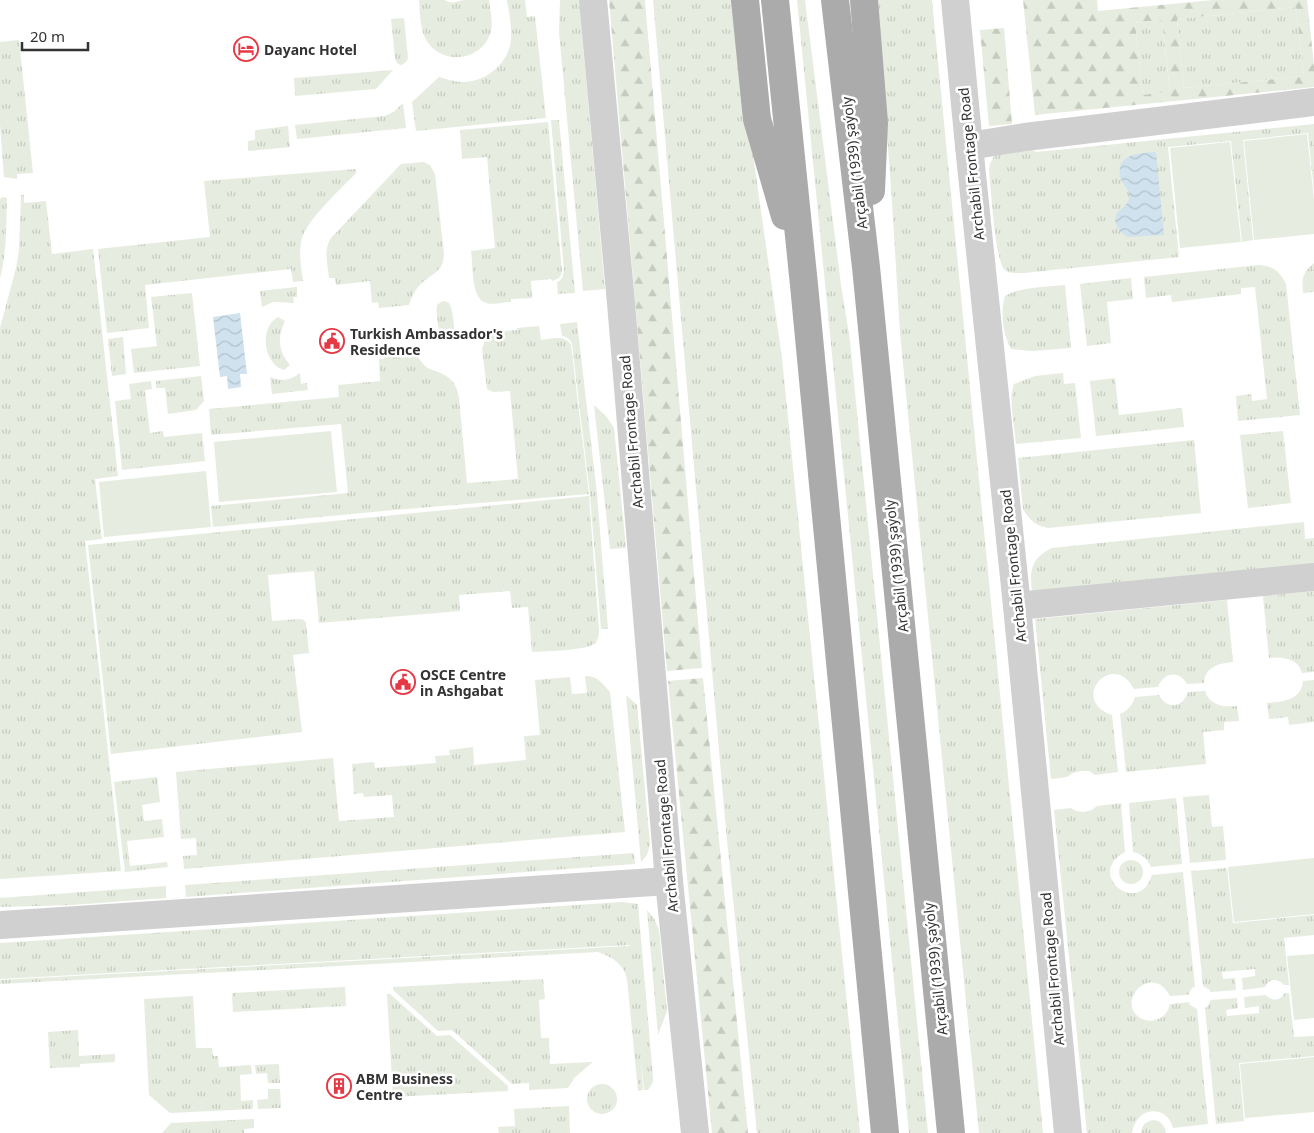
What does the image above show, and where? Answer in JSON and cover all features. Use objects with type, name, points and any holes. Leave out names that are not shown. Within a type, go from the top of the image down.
[{"type":"main road","points":[[745,0],[757,120],[804,284]]},
{"type":"main road","points":[[775,0],[885,1133]]},
{"type":"main road","name":"Arçabil (1939) şaýoly","points":[[836,0],[866,267],[951,1133]]},
{"type":"main road","points":[[864,0],[874,122],[866,267]]},
{"type":"street","name":"Archabil Frontage Road","points":[[592,0],[621,303],[669,881],[694,1133]]},
{"type":"street","name":"Archabil Frontage Road","points":[[955,0],[968,146],[1017,606],[1068,1133]]},
{"type":"street","points":[[968,146],[1314,102]]},
{"type":"street","points":[[1017,606],[1314,577]]},
{"type":"street","points":[[0,925],[669,881]]},
{"type":"green space","points":[[419,0],[445,0],[452,2],[489,0],[492,27],[486,41],[479,49],[461,57],[450,57],[441,54],[432,47],[423,34]]},
{"type":"green space","points":[[507,0],[525,0],[527,17],[535,16],[546,118],[416,131],[412,102],[439,77],[462,82],[479,79],[495,70],[506,56],[510,48],[511,39]]},
{"type":"green space","points":[[560,0],[579,0],[605,289],[583,291],[559,32]]},
{"type":"green space","points":[[609,0],[645,0],[702,668],[667,671]]},
{"type":"green space","points":[[653,0],[736,0],[749,127],[782,358],[860,1133],[757,1133],[726,830]]},
{"type":"green space","points":[[797,0],[805,0],[841,285],[850,341],[928,1133],[909,1133]]},
{"type":"green space","points":[[877,0],[932,0],[1043,1133],[979,1133],[900,333]]},
{"type":"green space","points":[[1023,0],[1097,0],[1098,11],[1213,0],[1307,0],[1314,65],[1314,87],[1035,115]],"holes":[[[1296,7],[1304,76],[1184,88],[1177,19]],[[1162,20],[1170,91],[1143,95],[1135,23]]]},
{"type":"green space","points":[[1296,7],[1304,76],[1184,88],[1177,19]]},
{"type":"green space","points":[[404,18],[408,57],[407,61],[402,65],[397,63],[395,58],[391,19]]},
{"type":"green space","points":[[1162,20],[1170,92],[1143,95],[1135,23]]},
{"type":"green space","points":[[1004,28],[1012,124],[989,126],[980,30]]},
{"type":"green space","points":[[19,40],[33,173],[17,174],[17,179],[4,177],[0,124],[0,42]]},
{"type":"green space","points":[[393,70],[376,89],[295,96],[294,78]]},
{"type":"green space","points":[[403,103],[406,128],[297,139],[295,125],[385,116],[395,111]]},
{"type":"green space","points":[[551,120],[559,120],[575,293],[558,294],[557,282],[562,278],[564,271]]},
{"type":"green space","points":[[548,122],[562,273],[559,278],[552,281],[551,279],[531,281],[532,298],[511,299],[511,302],[494,304],[484,302],[477,293],[473,279],[471,251],[495,248],[487,157],[462,159],[460,130]]},
{"type":"green space","points":[[1314,124],[1314,192],[1308,133],[1243,140],[1253,240],[1242,242],[1231,141],[1168,147],[1179,257],[1024,273],[1009,272],[1005,270],[1002,264],[996,240],[989,171],[994,156],[1029,149],[1037,152]]},
{"type":"green space","points":[[288,126],[290,147],[248,151],[248,141],[255,140],[256,130]]},
{"type":"green space","points":[[1307,134],[1314,200],[1314,234],[1254,240],[1244,141]]},
{"type":"green space","points":[[1230,142],[1241,242],[1180,248],[1170,148]]},
{"type":"green space","points":[[424,162],[430,165],[435,174],[444,254],[442,265],[417,289],[409,305],[379,308],[378,302],[372,303],[370,281],[336,285],[335,278],[329,278],[327,247],[331,238],[401,164]]},
{"type":"green space","points":[[356,169],[356,173],[324,206],[304,234],[300,252],[303,281],[293,282],[291,269],[145,285],[149,328],[107,333],[98,249],[210,237],[204,181]]},
{"type":"green space","points":[[21,195],[24,195],[24,203],[46,201],[52,254],[93,249],[118,476],[95,479],[102,539],[85,541],[121,871],[0,879],[0,328],[19,250]]},
{"type":"green space","points":[[3,197],[7,198],[6,228],[4,258],[0,278],[0,199]]},
{"type":"green space","points":[[1314,263],[1314,292],[1303,293],[1304,276]]},
{"type":"green space","points":[[1259,265],[1276,270],[1286,284],[1300,415],[1238,421],[1236,396],[1251,394],[1252,401],[1267,399],[1255,287],[1241,288],[1241,294],[1172,302],[1171,295],[1146,298],[1144,277]]},
{"type":"green space","points":[[1131,278],[1133,299],[1107,302],[1111,343],[1087,346],[1080,284]]},
{"type":"green space","points":[[1065,285],[1071,348],[1032,351],[1011,349],[1003,323],[1005,296],[1025,289]]},
{"type":"green space","points":[[297,287],[297,297],[293,297],[294,303],[273,302],[262,307],[260,291]]},
{"type":"green space","points":[[192,293],[200,366],[134,373],[131,349],[157,346],[151,297]]},
{"type":"green space","points":[[445,301],[449,303],[453,314],[454,338],[449,341],[444,340],[441,336],[437,316],[437,305]]},
{"type":"green space","points":[[278,317],[285,321],[282,327],[280,344],[283,354],[290,365],[284,370],[272,361],[266,345],[268,329]]},
{"type":"green space","points":[[577,322],[597,494],[608,629],[601,629],[590,495],[572,344],[568,338],[562,336],[560,324]]},
{"type":"green space","points":[[539,326],[541,340],[561,338],[571,345],[589,494],[213,527],[211,506],[348,493],[341,424],[211,435],[209,409],[339,397],[338,385],[380,381],[379,359],[384,359],[383,351],[413,348],[419,359],[426,366],[443,374],[455,385],[459,398],[467,483],[518,479],[510,391],[493,392],[487,389],[482,349],[485,340],[494,332]]},
{"type":"green space","points":[[123,337],[126,374],[112,376],[108,339]]},
{"type":"green space","points":[[300,373],[301,384],[307,383],[308,390],[272,394],[270,377],[285,380],[293,378]]},
{"type":"green space","points":[[1063,373],[1064,384],[1075,383],[1081,438],[1016,444],[1012,405],[1014,384],[1035,376]]},
{"type":"green space","points":[[201,376],[204,401],[196,410],[168,414],[165,388],[156,388],[156,381]]},
{"type":"green space","points":[[1115,378],[1119,415],[1182,408],[1184,427],[1096,436],[1090,381]]},
{"type":"green space","points":[[151,381],[152,389],[145,390],[150,433],[163,431],[164,437],[202,433],[205,461],[122,470],[115,401],[131,399],[129,384]]},
{"type":"green space","points":[[594,405],[606,416],[614,428],[626,548],[610,549]]},
{"type":"green space","points":[[331,431],[337,492],[219,502],[214,442]]},
{"type":"green space","points":[[1283,431],[1291,503],[1248,508],[1240,435]]},
{"type":"green space","points":[[1194,440],[1201,513],[1048,528],[1033,522],[1023,509],[1018,458]]},
{"type":"green space","points":[[206,471],[211,527],[104,537],[99,482]]},
{"type":"green space","points":[[589,496],[599,630],[598,639],[592,645],[577,649],[532,652],[528,607],[512,608],[510,591],[459,595],[460,611],[319,623],[314,571],[268,575],[272,621],[300,619],[306,623],[309,653],[293,655],[302,732],[111,754],[88,545]]},
{"type":"green space","points":[[1304,522],[1305,539],[1314,538],[1314,564],[1032,593],[1031,578],[1035,561],[1039,556],[1052,548]]},
{"type":"green space","points":[[1314,591],[1314,672],[1302,673],[1293,661],[1285,658],[1269,658],[1263,596]]},
{"type":"green space","points":[[1227,600],[1233,662],[1223,663],[1214,667],[1207,673],[1204,683],[1187,684],[1180,676],[1172,675],[1164,678],[1158,687],[1134,689],[1125,678],[1116,674],[1106,676],[1099,681],[1094,690],[1094,699],[1099,708],[1112,715],[1118,772],[1095,775],[1089,771],[1081,771],[1067,777],[1051,779],[1035,619]]},
{"type":"green space","points":[[585,676],[593,677],[610,692],[625,832],[184,869],[183,856],[197,855],[196,838],[181,839],[176,772],[333,758],[339,821],[394,817],[392,795],[364,797],[363,793],[354,794],[352,764],[374,762],[375,768],[436,763],[435,756],[450,755],[449,750],[473,747],[474,765],[526,760],[524,736],[540,735],[535,680],[570,677],[572,694],[587,693]]},
{"type":"green space","points":[[703,678],[748,1133],[712,1133],[668,681]]},
{"type":"green space","points":[[1314,680],[1314,722],[1289,725],[1288,717],[1269,719],[1267,703],[1290,699],[1299,692],[1303,681]]},
{"type":"green space","points":[[1205,691],[1214,703],[1237,706],[1239,721],[1224,722],[1224,730],[1203,732],[1206,764],[1126,772],[1120,714],[1133,703],[1135,697],[1159,695],[1166,703],[1175,705],[1179,704],[1186,697],[1188,692]]},
{"type":"green space","points":[[626,695],[637,705],[650,844],[647,855],[641,862]]},
{"type":"green space","points":[[157,777],[160,802],[142,805],[144,821],[162,819],[164,837],[127,841],[130,866],[167,862],[168,867],[125,872],[114,782]]},
{"type":"green space","points":[[1209,795],[1212,827],[1223,826],[1226,860],[1190,863],[1183,797]]},
{"type":"green space","points":[[1176,798],[1182,864],[1151,867],[1144,857],[1133,852],[1129,803]]},
{"type":"green space","points":[[1121,803],[1125,852],[1114,861],[1110,871],[1112,880],[1118,888],[1127,892],[1137,893],[1145,887],[1152,875],[1183,872],[1195,987],[1192,988],[1188,995],[1170,996],[1163,986],[1154,983],[1146,984],[1139,988],[1134,995],[1133,1011],[1140,1018],[1151,1021],[1163,1016],[1170,1004],[1189,1002],[1190,1005],[1197,1009],[1208,1124],[1173,1128],[1170,1120],[1165,1115],[1152,1111],[1139,1117],[1132,1133],[1087,1133],[1054,810],[1071,808],[1084,812],[1092,810],[1097,806]]},
{"type":"green space","points":[[634,853],[635,864],[186,897],[185,885]]},
{"type":"green space","points":[[1314,858],[1314,914],[1234,922],[1228,867]]},
{"type":"green space","points":[[1126,860],[1136,860],[1143,867],[1143,877],[1136,884],[1126,884],[1119,877],[1119,867]]},
{"type":"green space","points":[[1227,868],[1233,923],[1314,915],[1314,935],[1284,938],[1289,985],[1284,985],[1274,980],[1265,987],[1243,990],[1242,978],[1255,976],[1255,969],[1222,972],[1223,979],[1235,978],[1236,990],[1210,992],[1210,990],[1203,986],[1191,871]]},
{"type":"green space","points":[[166,886],[166,898],[72,905],[0,907],[0,898]]},
{"type":"green space","points":[[622,902],[638,904],[653,1077],[653,1082],[648,1090],[644,1090],[641,1061],[643,1090],[638,1091],[627,979],[623,969],[617,962],[598,952],[0,984],[0,980],[630,946],[0,979],[0,943]]},
{"type":"green space","points":[[647,910],[654,918],[659,930],[667,1011],[658,1035]]},
{"type":"green space","points":[[1314,954],[1314,1018],[1294,1020],[1287,956]]},
{"type":"green space","points":[[543,979],[545,999],[539,1000],[541,1038],[549,1038],[550,1064],[593,1062],[574,1078],[568,1088],[529,1090],[529,1083],[512,1084],[452,1030],[438,1031],[393,990],[393,987]]},
{"type":"green space","points":[[345,987],[346,1006],[233,1012],[232,993]]},
{"type":"green space","points":[[1285,993],[1289,993],[1294,1037],[1314,1036],[1314,1056],[1239,1063],[1244,1121],[1216,1124],[1205,1008],[1211,1000],[1237,998],[1238,1008],[1226,1010],[1227,1016],[1259,1013],[1259,1006],[1245,1008],[1244,997],[1266,995],[1276,1000]]},
{"type":"green space","points":[[387,994],[390,994],[437,1036],[450,1035],[508,1086],[508,1091],[393,1097]]},
{"type":"green space","points":[[193,996],[196,1048],[212,1048],[213,1056],[218,1056],[219,1067],[251,1065],[252,1074],[240,1075],[241,1101],[253,1100],[253,1109],[170,1113],[149,1095],[144,999]]},
{"type":"green space","points":[[78,1030],[79,1056],[115,1054],[115,1062],[80,1064],[80,1067],[50,1068],[48,1032]]},
{"type":"green space","points":[[1314,1057],[1314,1112],[1245,1118],[1240,1064]]},
{"type":"green space","points":[[279,1064],[280,1083],[268,1083],[267,1073],[256,1074],[255,1065]]},
{"type":"green space","points":[[602,1084],[613,1088],[617,1099],[613,1110],[602,1114],[591,1110],[587,1099],[591,1088]]},
{"type":"green space","points":[[268,1089],[280,1089],[281,1108],[258,1109],[257,1100],[268,1099]]},
{"type":"green space","points":[[569,1106],[570,1133],[499,1133],[498,1127],[515,1126],[514,1109]]},
{"type":"green space","points":[[254,1119],[254,1128],[244,1129],[244,1133],[162,1133],[171,1123]]},
{"type":"green space","points":[[1153,1120],[1162,1124],[1166,1133],[1141,1133],[1144,1124]]},
{"type":"water","points":[[1156,152],[1164,235],[1128,237],[1119,230],[1115,219],[1118,212],[1129,199],[1128,191],[1120,176],[1122,163],[1125,159],[1134,155]]},
{"type":"water","points":[[240,313],[247,374],[240,374],[241,387],[228,389],[227,376],[220,377],[213,317]]},
{"type":"place","name":"Dayanc Hotel","points":[[246,49]]},
{"type":"place","name":"Turkish Ambassador's Residence","points":[[332,341]]},
{"type":"place","name":"OSCE Centre in Ashgabat","points":[[403,682]]},
{"type":"place","name":"ABM Business Centre","points":[[339,1086]]}]
